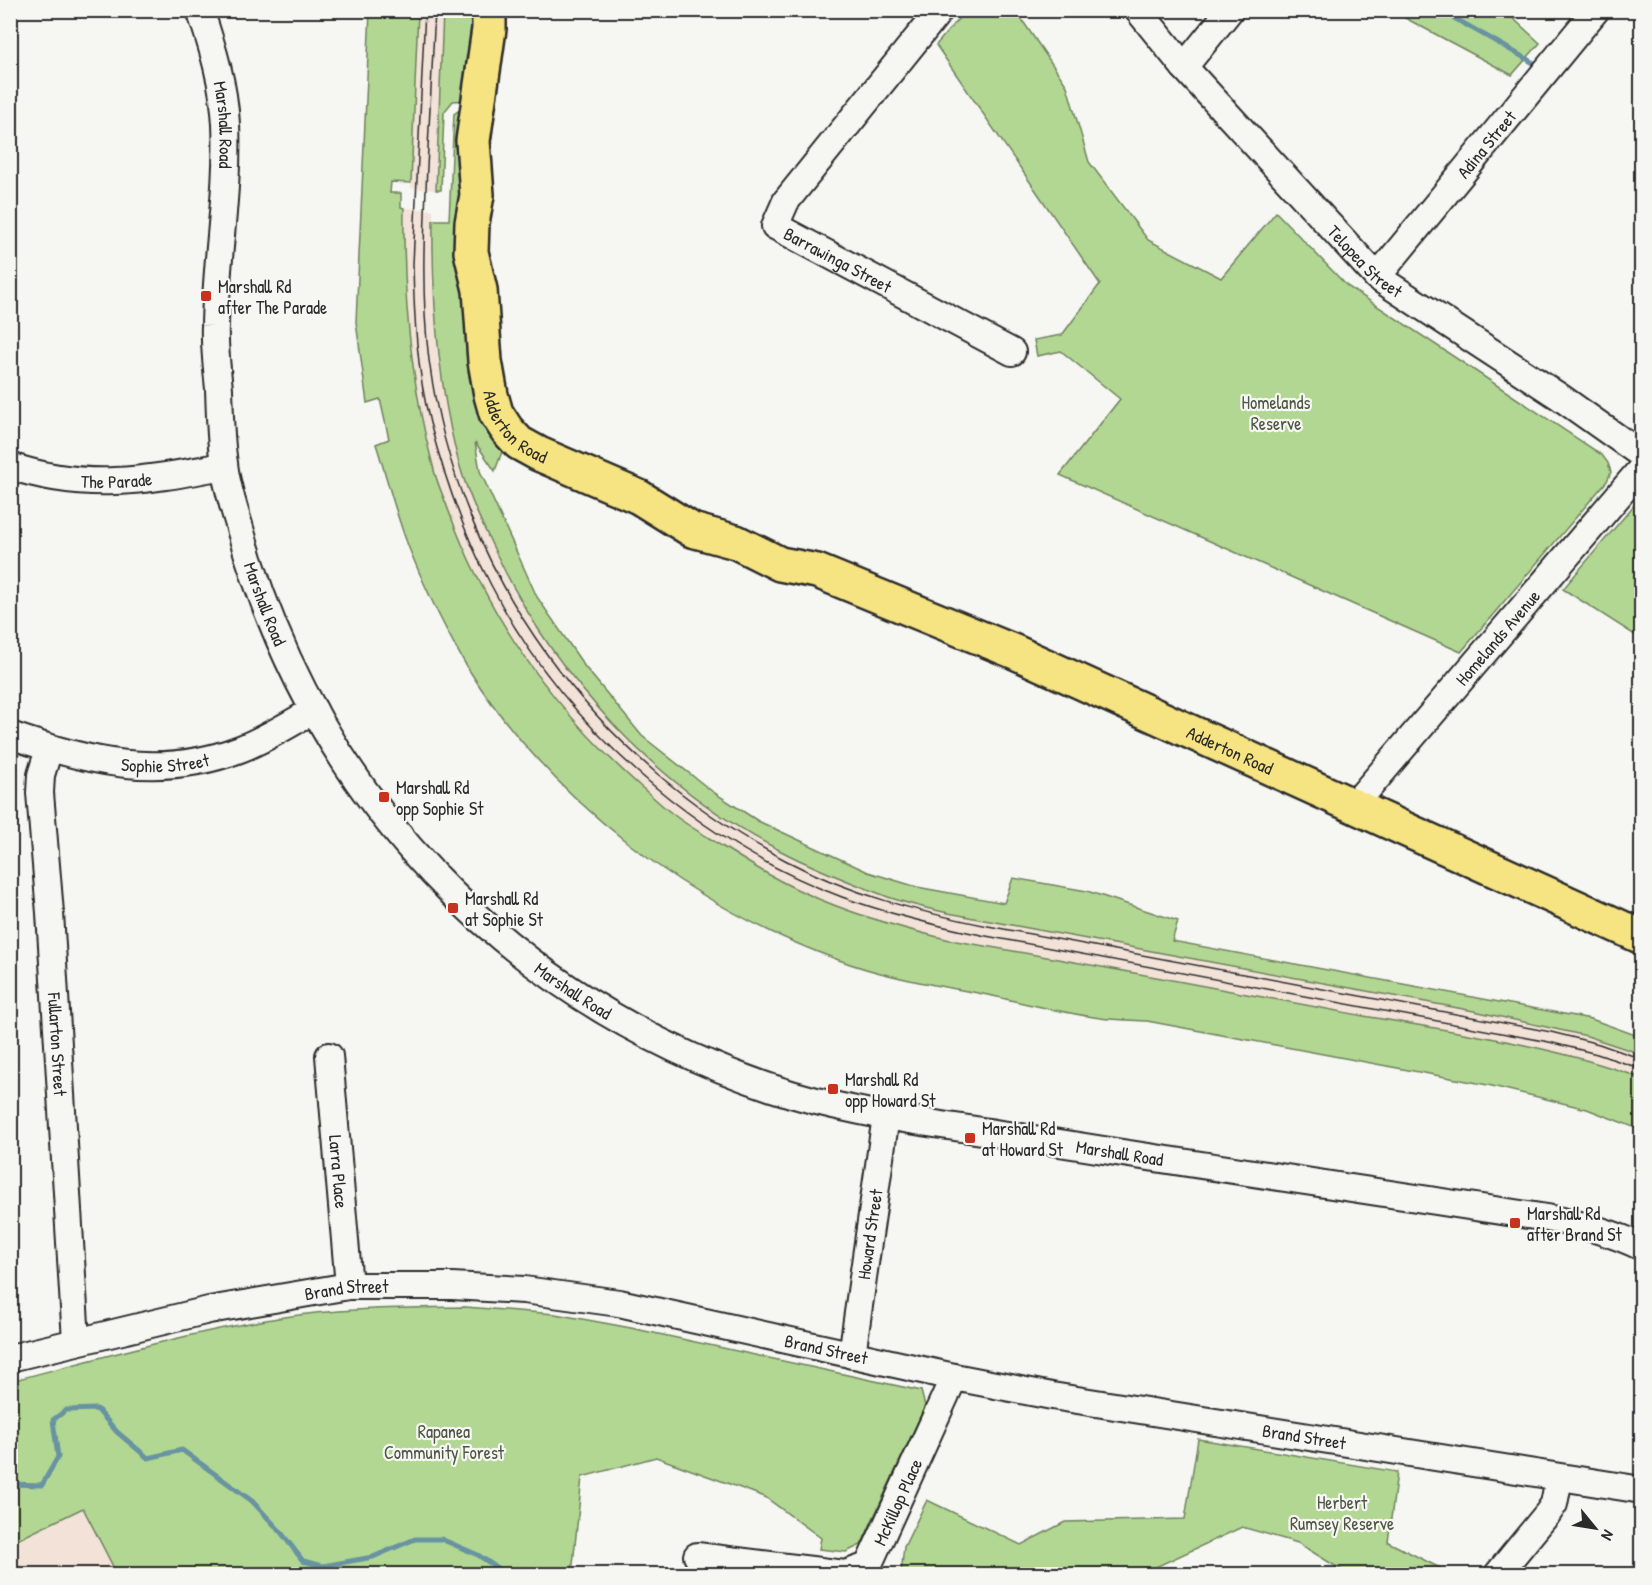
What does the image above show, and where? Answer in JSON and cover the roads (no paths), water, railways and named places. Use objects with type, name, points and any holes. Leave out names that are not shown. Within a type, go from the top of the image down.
[{"type":"main road","name":"Adderton Road","points":[[489,20],[473,149],[477,195],[470,243],[480,290],[484,361],[491,395],[496,413],[519,443],[538,454],[639,497],[699,510],[733,530],[792,552],[818,571],[1015,652],[1641,937]]},
{"type":"street","name":"Marshall Road","points":[[200,10],[216,59],[226,121],[226,171],[214,329],[224,466],[239,529],[262,597],[288,658],[314,710],[342,758],[378,809],[435,877],[482,922],[542,972],[630,1026],[727,1071],[774,1089],[886,1116],[1547,1218],[1592,1227],[1619,1236],[1641,1247]]},
{"type":"street","name":"Barrawinga Street","points":[[940,10],[786,201],[775,225],[1012,352]]},
{"type":"street","name":"Telopea Street","points":[[1138,10],[1184,67],[1377,276],[1560,397],[1641,455]]},
{"type":"street","points":[[1184,67],[1230,10]]},
{"type":"street","name":"Adina Street","points":[[1377,276],[1596,10]]},
{"type":"street","name":"The Parade","points":[[10,466],[65,480],[109,483],[145,480],[224,466]]},
{"type":"street","name":"Homelands Avenue","points":[[1353,807],[1641,468]]},
{"type":"street","name":"Sophie Street","points":[[10,735],[89,760],[122,765],[175,764],[208,759],[239,750],[314,710]]},
{"type":"street","name":"Fullarton Street","points":[[49,749],[41,775],[40,792],[50,913],[76,1341]]},
{"type":"street","name":"Larra Place","points":[[329,1056],[349,1286]]},
{"type":"street","name":"Howard Street","points":[[852,1355],[886,1116]]},
{"type":"street","name":"Brand Street","points":[[10,1358],[209,1310],[349,1286],[452,1286],[524,1290],[589,1298],[1052,1396],[1641,1490]]},
{"type":"street","name":"McKillop Place","points":[[697,1556],[845,1574],[868,1566],[954,1377]]},
{"type":"street","points":[[1498,1575],[1554,1504],[1559,1478]]},
{"type":"waterway","points":[[1440,10],[1539,66]]},
{"type":"waterway","points":[[10,1484],[42,1485],[58,1457],[53,1420],[66,1410],[97,1409],[117,1432],[148,1458],[182,1450],[252,1501],[280,1531],[303,1561],[323,1566],[373,1557],[415,1539],[441,1539],[478,1555],[506,1574]]},
{"type":"tram line","points":[[425,10],[413,284],[419,364],[430,423],[456,506],[472,546],[520,636],[555,685],[595,730],[638,772],[686,811],[736,845],[788,874],[842,897],[895,914],[986,936],[1549,1042],[1597,1054],[1642,1069]]},
{"type":"tram line","points":[[435,10],[425,216],[424,288],[429,360],[445,440],[470,516],[505,588],[547,655],[597,716],[655,771],[718,820],[787,861],[835,883],[885,901],[988,926],[1551,1032],[1599,1044],[1642,1059]]},
{"type":"place","name":"Marshall Rd after The Parade","points":[[206,296]]},
{"type":"place","name":"Marshall Rd opp Sophie St","points":[[384,797]]},
{"type":"place","name":"Marshall Rd at Sophie St","points":[[453,908]]},
{"type":"place","name":"Marshall Rd opp Howard St","points":[[833,1089]]},
{"type":"place","name":"Marshall Rd at Howard St","points":[[970,1138]]},
{"type":"place","name":"Marshall Rd after Brand St","points":[[1515,1223]]},
{"type":"park label","name":"Homelands Reserve","points":[[1276,412]]},
{"type":"park label","name":"Rapanea Community Forest","points":[[444,1441]]},
{"type":"park label","name":"Herbert Rumsey Reserve","points":[[1342,1512]]}]
